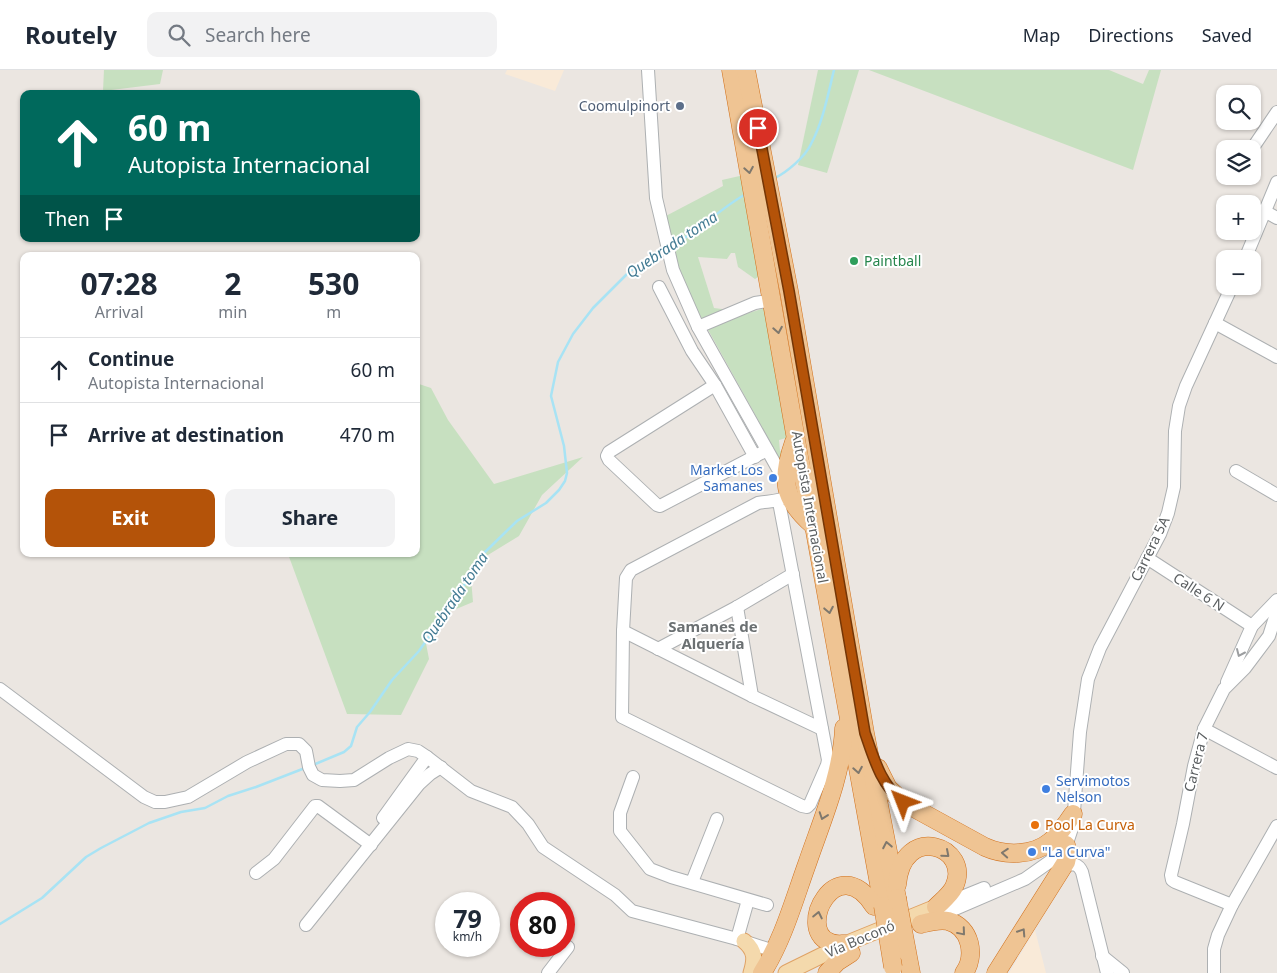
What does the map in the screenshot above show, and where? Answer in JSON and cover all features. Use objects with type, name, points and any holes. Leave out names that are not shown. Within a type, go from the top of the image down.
[{"type":"highway","name":"Autopista Internacional","points":[[732,70],[800,462],[814,526],[845,700],[888,901],[909,960]]},
{"type":"highway","name":"Autopista Internacional","points":[[746,70],[789,291],[865,733],[888,901],[890,943],[894,970]]},
{"type":"highway","points":[[796,436],[788,464],[785,494],[814,526]]},
{"type":"highway","points":[[762,973],[774,951],[797,891],[838,770],[844,737],[845,700]]},
{"type":"highway","points":[[865,733],[882,779],[894,795],[919,812],[990,850],[1001,853],[1013,853],[1042,847],[1058,835],[1073,814]]},
{"type":"highway","points":[[996,973],[1064,865],[1068,855],[1066,845]]},
{"type":"highway","points":[[827,973],[848,948],[823,938],[816,924],[826,896],[837,886],[850,885],[888,901],[908,856],[917,848],[937,847],[945,851],[952,858],[956,866],[956,876],[951,891],[936,907]]},
{"type":"highway","points":[[921,924],[946,921],[962,930],[968,941],[971,953],[970,962],[964,973]]},
{"type":"highway","points":[[909,960],[919,973]]},
{"type":"main road","name":"Vía Boconó","points":[[786,973],[848,948],[936,907]]},
{"type":"main road","name":"Vía Boconó","points":[[801,973],[827,961],[848,948],[921,924]]},
{"type":"main road","points":[[741,940],[752,949],[754,956],[750,973]]},
{"type":"street","points":[[648,70],[656,198],[673,270],[698,327],[767,450],[785,494],[793,574],[828,760],[810,804],[807,807],[622,717],[626,578],[631,570],[758,503],[770,501],[785,494]]},
{"type":"street","points":[[1258,140],[1277,112]]},
{"type":"street","points":[[1249,250],[1277,182]]},
{"type":"street","points":[[1264,211],[1277,218]]},
{"type":"street","points":[[659,286],[692,351],[716,385],[755,456]]},
{"type":"street","name":"Carrera 5A","points":[[921,924],[1025,879],[1052,860],[1066,845],[1072,831],[1081,724],[1088,679],[1100,648],[1166,518],[1173,496],[1175,431],[1179,406],[1228,295]]},
{"type":"street","points":[[698,327],[755,304],[773,300]]},
{"type":"street","points":[[1215,323],[1277,357]]},
{"type":"street","points":[[716,385],[608,452],[609,460],[660,506],[767,450]]},
{"type":"street","points":[[1236,471],[1277,496]]},
{"type":"street","name":"Calle 6 N","points":[[1147,558],[1252,626]]},
{"type":"street","points":[[658,649],[737,607],[793,574]]},
{"type":"street","points":[[1224,689],[1252,626],[1277,600]]},
{"type":"street","points":[[737,607],[752,696]]},
{"type":"street","name":"Carrera 7","points":[[1232,905],[1176,882],[1172,880],[1171,875],[1194,766],[1204,729],[1224,689],[1273,639],[1277,611]]},
{"type":"street","points":[[623,631],[822,729]]},
{"type":"street","points":[[0,690],[144,797],[154,802],[165,802],[188,797],[247,762],[286,744],[300,744],[306,751],[309,767],[313,775],[322,780],[354,780],[389,758],[408,749],[418,751],[471,790],[512,807],[528,824],[544,847],[615,895],[632,911],[741,940],[774,951]]},
{"type":"street","points":[[1204,729],[1277,768]]},
{"type":"street","points":[[306,925],[396,808],[427,757]]},
{"type":"street","points":[[396,808],[419,784],[441,767]]},
{"type":"street","points":[[633,776],[620,813],[620,831],[650,869],[757,902],[741,940]]},
{"type":"street","points":[[256,873],[274,859],[315,806],[318,806],[367,847]]},
{"type":"street","name":"Carrera 5A","points":[[936,907],[1016,876],[1038,864],[1058,845],[1066,834],[1073,814]]},
{"type":"street","points":[[692,882],[717,819]]},
{"type":"street","points":[[1214,973],[1214,949],[1218,935],[1232,905],[1277,826]]},
{"type":"street","points":[[1064,865],[1076,865],[1079,867],[1107,973]]},
{"type":"street","points":[[1102,956],[1123,973]]},
{"type":"street","points":[[555,971],[563,957]]},
{"type":"shaded area","points":[[507,70],[564,70],[555,91],[505,74]]},
{"type":"shaded area","points":[[1035,930],[1046,973],[1009,973]]},
{"type":"green space","points":[[104,70],[163,70],[160,84],[103,90]]},
{"type":"green space","points":[[818,70],[859,70],[827,173],[798,165]]},
{"type":"green space","points":[[869,70],[1109,70],[1143,84],[1149,70],[1161,70],[1133,170]]},
{"type":"green space","points":[[744,175],[761,275],[755,279],[738,267],[735,253],[731,253],[727,259],[698,257],[714,308],[722,309],[724,314],[699,324],[676,272],[662,218],[723,186],[722,180]]},
{"type":"green space","points":[[765,308],[793,436],[779,440],[780,451],[790,450],[783,465],[706,326]]},
{"type":"green space","points":[[420,384],[431,388],[448,420],[494,484],[583,457],[542,495],[519,536],[470,566],[473,602],[449,612],[424,633],[429,659],[401,715],[347,714],[289,557],[420,557]]},
{"type":"waterway","name":"Quebrada toma","points":[[775,178],[795,164],[805,154],[811,144],[822,117],[834,70]]},
{"type":"waterway","name":"Quebrada toma","points":[[672,245],[691,234],[746,194]]},
{"type":"waterway","name":"Quebrada toma","points":[[313,765],[344,752],[351,746],[357,727],[392,680],[419,651],[458,595],[483,554],[517,521],[546,503],[559,490],[565,481],[567,473],[564,446],[551,396],[558,362],[573,334],[593,308],[629,272],[663,249]]},
{"type":"waterway","name":"Quebrada toma","points":[[0,924],[42,898],[86,857],[149,823],[181,812],[205,808],[228,796],[305,768]]},
{"type":"place","name":"Coomulpinort","points":[[680,106]]},
{"type":"place","name":"Paintball","points":[[854,261]]},
{"type":"place","name":"Market Los Samanes","points":[[773,478]]},
{"type":"place","name":"Servimotos Nelson","points":[[1046,789]]},
{"type":"place","name":"Pool La Curva","points":[[1035,825]]},
{"type":"place","name":"\"La Curva\"","points":[[1032,852]]},
{"type":"district","name":"Samanes de Alquería","points":[[713,636]]},
{"type":"route","points":[[758,128],[789,291],[865,733],[884,782],[890,791],[903,802]]}]
